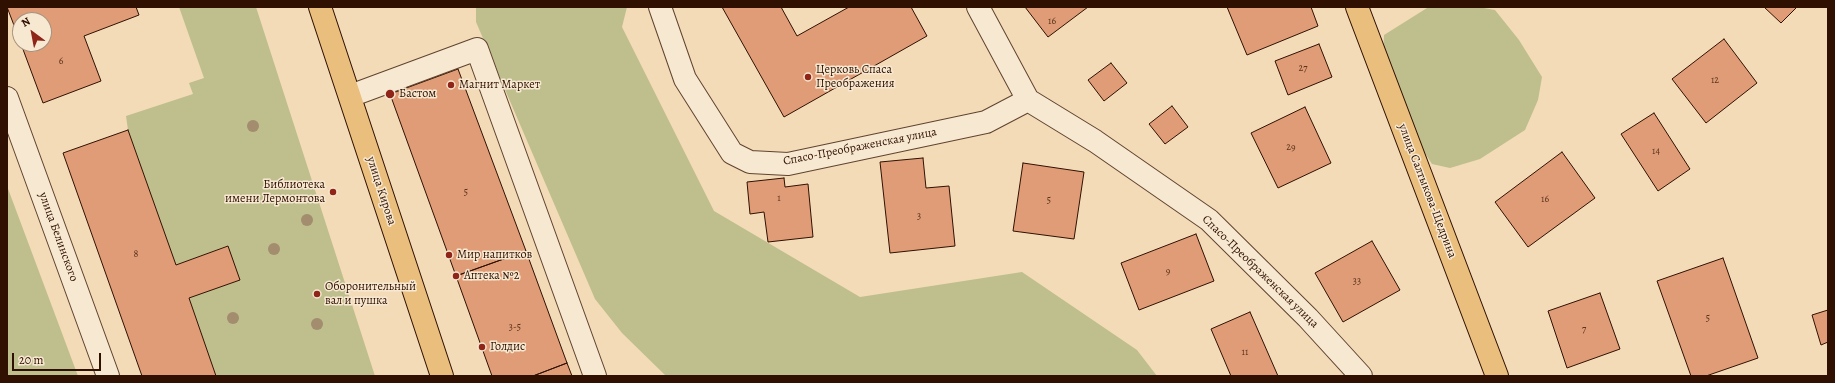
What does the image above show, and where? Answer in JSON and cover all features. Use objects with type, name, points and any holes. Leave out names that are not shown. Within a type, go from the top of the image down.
[{"type":"main road","name":"улица Кирова","points":[[320,7],[442,376]]},
{"type":"main road","name":"улица Салтыкова-Щедрина","points":[[1357,7],[1497,376]]},
{"type":"street","name":"Спасо-Преображенская улица","points":[[660,7],[685,79],[732,154],[750,162],[788,164],[986,122],[1028,100],[1095,141],[1209,220],[1308,318],[1361,376]]},
{"type":"street","points":[[978,7],[1028,100]]},
{"type":"street","points":[[350,96],[477,49],[595,376]]},
{"type":"street","name":"улица Белинского","points":[[7,98],[108,376]]},
{"type":"green space","points":[[179,7],[256,7],[375,376],[216,376],[189,298],[240,280],[227,246],[176,265],[128,130],[126,116],[193,94],[189,83],[204,78]]},
{"type":"green space","points":[[476,7],[627,7],[622,27],[714,211],[860,297],[1022,272],[1137,350],[1157,376],[666,376],[622,333],[595,299],[476,22]]},
{"type":"green space","points":[[1478,7],[1495,10],[1519,40],[1542,77],[1538,100],[1525,130],[1480,159],[1450,168],[1432,164],[1417,141],[1383,58],[1384,35],[1427,8]]},
{"type":"green space","points":[[7,186],[78,376],[7,376]]},
{"type":"building","points":[[7,7],[136,7],[139,15],[84,36],[101,81],[43,103],[24,52],[52,52],[52,12],[12,12],[12,20]]},
{"type":"building","name":"Церковь Спаса Преображения","points":[[722,7],[781,7],[797,36],[849,7],[911,7],[927,36],[784,117]]},
{"type":"building","points":[[1025,7],[1088,7],[1048,37]]},
{"type":"building","points":[[1227,7],[1311,7],[1318,26],[1247,55]]},
{"type":"building","points":[[1764,7],[1797,7],[1781,23]]},
{"type":"building","points":[[1724,39],[1757,83],[1706,123],[1672,79]]},
{"type":"building","points":[[1319,44],[1332,77],[1288,95],[1275,61]]},
{"type":"building","points":[[1111,63],[1127,83],[1104,101],[1088,80]]},
{"type":"building","points":[[458,69],[526,251],[456,276],[390,94]]},
{"type":"building","points":[[1172,106],[1188,127],[1165,144],[1149,124]]},
{"type":"building","points":[[1305,107],[1331,163],[1278,188],[1251,133]]},
{"type":"building","points":[[1654,113],[1690,169],[1658,191],[1621,134]]},
{"type":"building","points":[[128,130],[176,265],[228,246],[240,280],[189,298],[216,376],[142,376],[63,153]]},
{"type":"building","points":[[1562,152],[1595,198],[1528,247],[1495,202]]},
{"type":"building","points":[[923,158],[926,188],[949,186],[955,246],[890,253],[880,162]]},
{"type":"building","points":[[1023,163],[1084,172],[1074,239],[1013,231]]},
{"type":"building","points":[[784,178],[785,187],[808,184],[813,237],[768,242],[764,212],[750,214],[747,182]]},
{"type":"building","points":[[1196,234],[1214,281],[1139,310],[1121,263]]},
{"type":"building","points":[[1372,241],[1400,290],[1343,322],[1315,273]]},
{"type":"building","points":[[526,251],[567,363],[533,376],[492,376],[456,276]]},
{"type":"building","points":[[1723,258],[1758,358],[1706,376],[1691,376],[1657,281]]},
{"type":"building","points":[[1600,293],[1620,349],[1567,368],[1548,311]]},
{"type":"building","points":[[1828,310],[1828,342],[1821,345],[1812,315]]},
{"type":"building","points":[[1250,312],[1278,376],[1231,376],[1211,329]]},
{"type":"building","points":[[567,363],[572,376],[533,376]]},
{"type":"place","name":"Церковь Спаса Преображения","points":[[808,77]]},
{"type":"place","name":"Магнит Маркет","points":[[451,85]]},
{"type":"place","name":"Бастом","points":[[390,94]]},
{"type":"place","name":"Библиотека имени Лермонтова","points":[[333,192]]},
{"type":"place","name":"Мир напитков","points":[[449,255]]},
{"type":"place","name":"Аптека №2","points":[[456,276]]},
{"type":"place","name":"Оборонительный вал и пушка","points":[[317,294]]},
{"type":"place","name":"Голдис","points":[[482,347]]}]
